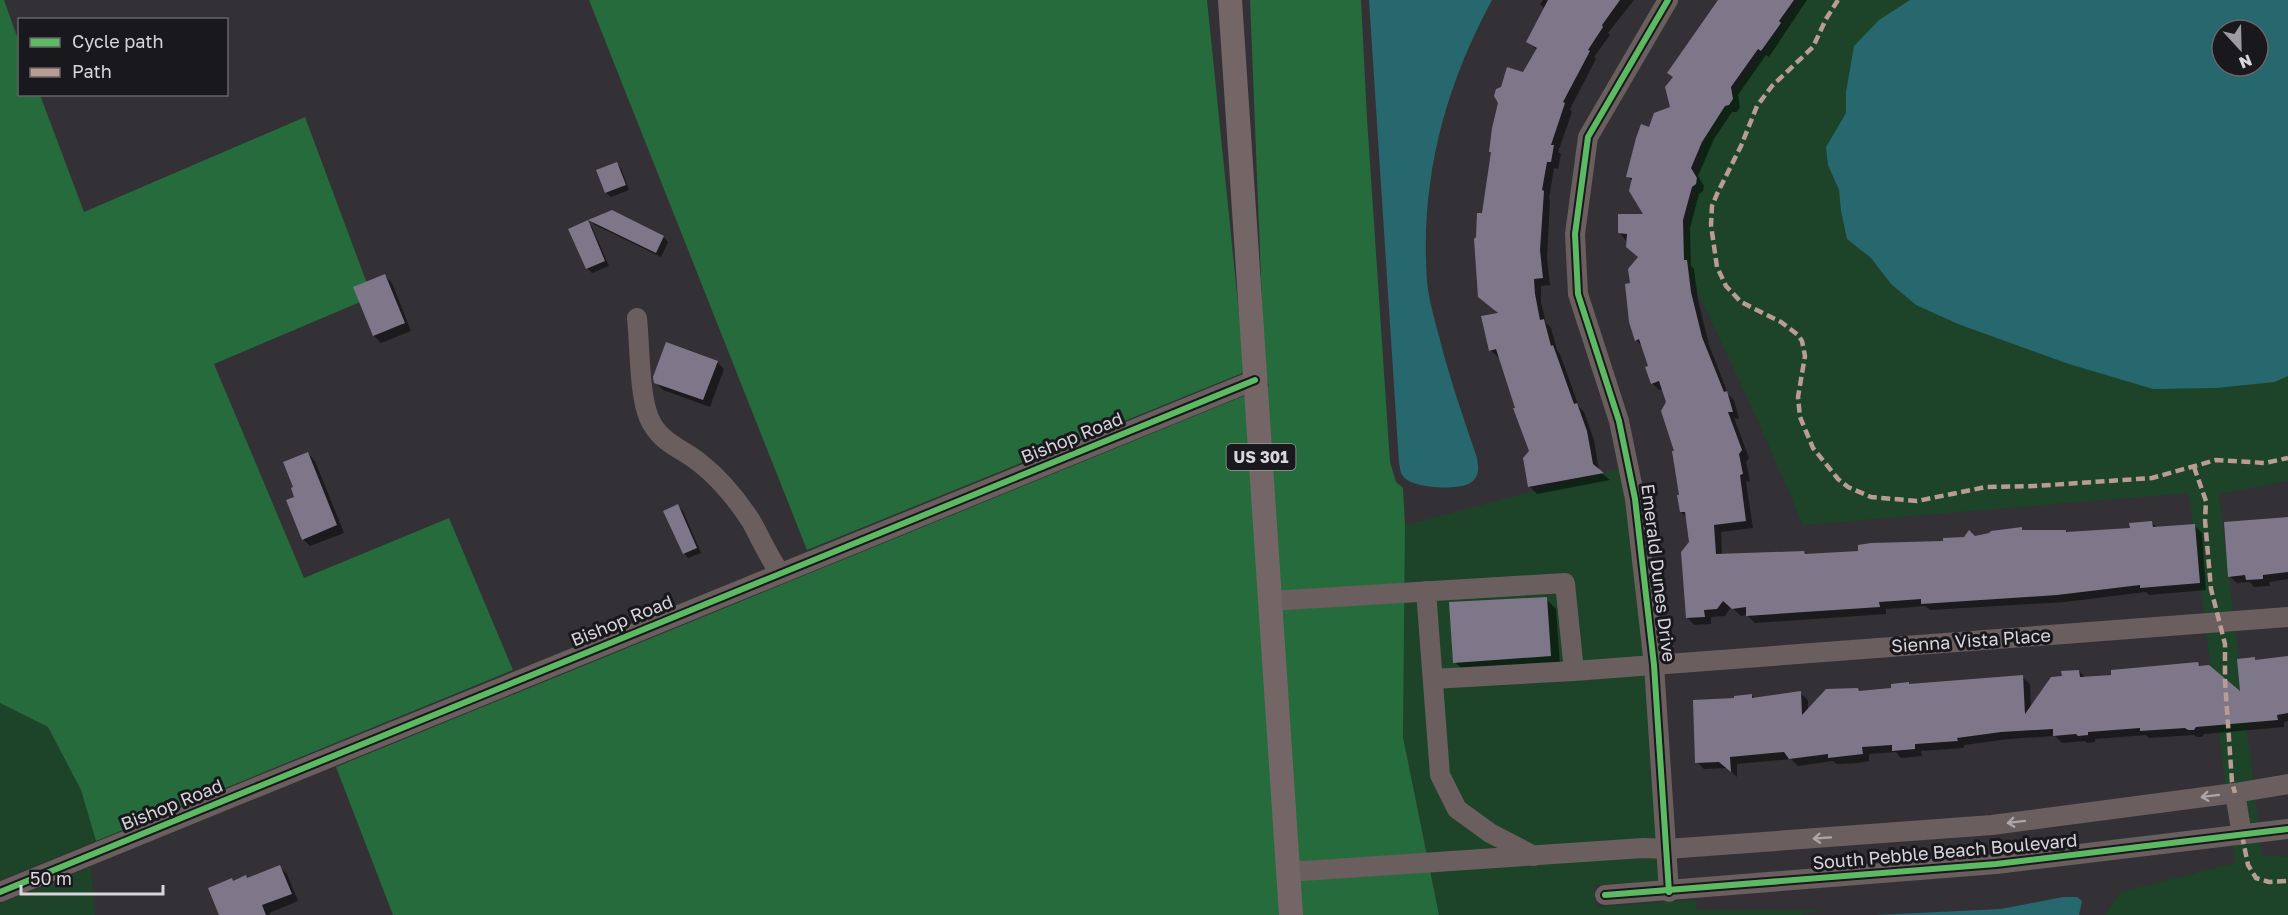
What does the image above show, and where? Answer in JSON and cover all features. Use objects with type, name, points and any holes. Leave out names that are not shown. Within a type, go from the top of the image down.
[{"type":"main road","name":"US 301","points":[[1230,0],[1291,915]]},
{"type":"street","name":"Emerald Dunes Drive","points":[[1668,0],[1588,136],[1575,234],[1578,294],[1620,421],[1635,499],[1654,665],[1669,892]]},
{"type":"street","points":[[637,318],[644,404],[650,420],[661,437],[700,463],[733,498],[750,521],[768,556],[780,573]]},
{"type":"street","name":"Bishop Road","points":[[0,892],[1256,380]]},
{"type":"street","points":[[1270,601],[1565,583],[1574,671]]},
{"type":"street","points":[[1426,591],[1440,775],[1457,809],[1490,833],[1534,856]]},
{"type":"street","name":"Sienna Vista Place","points":[[1433,679],[1574,671],[2288,617]]},
{"type":"street","name":"South Pebble Beach Boulevard","points":[[1288,872],[1643,848],[1666,849],[1992,825],[2288,784]]},
{"type":"street","points":[[2235,793],[2242,835]]},
{"type":"street","name":"South Pebble Beach Boulevard","points":[[1605,896],[1996,864],[2288,829]]},
{"type":"green space","points":[[0,0],[4,0],[18,39],[18,96],[40,96],[84,212],[305,117],[372,297],[214,364],[304,578],[449,518],[513,670],[96,841],[81,790],[48,727],[0,703]]},
{"type":"green space","points":[[589,0],[1207,0],[1245,372],[807,550]]},
{"type":"green space","points":[[1250,0],[1361,0],[1390,462],[1396,482],[1403,488],[1405,525],[1403,737],[1439,915],[1301,915],[1266,387],[1269,386],[1265,378]]},
{"type":"green space","points":[[1800,0],[2288,0],[2288,481],[2219,494],[2262,855],[2288,857],[2288,915],[2105,915],[2120,892],[2235,863],[2189,493],[1803,525],[1749,401],[1681,258],[1705,132]]},
{"type":"green space","points":[[1246,395],[1281,915],[393,915],[336,767]]},
{"type":"green space","points":[[1619,469],[1641,623],[1658,881],[1594,885],[1596,907],[1696,900],[1697,910],[1824,910],[1800,915],[1439,915],[1403,737],[1405,525]]},
{"type":"green space","points":[[0,703],[48,727],[81,790],[96,841],[0,880]]},
{"type":"green space","points":[[91,867],[95,915],[0,915],[0,904]]},
{"type":"water","points":[[1369,0],[1492,0],[1475,33],[1448,101],[1432,171],[1427,207],[1426,244],[1429,296],[1448,370],[1478,464],[1478,472],[1474,480],[1460,486],[1438,487],[1416,484],[1403,476],[1399,463]]},
{"type":"water","points":[[1910,0],[2288,0],[2288,376],[2275,382],[2216,388],[2153,389],[2069,364],[1958,324],[1916,305],[1891,284],[1871,258],[1847,239],[1839,190],[1828,165],[1826,147],[1846,113],[1846,92],[1854,46],[1879,20]]},
{"type":"water","points":[[2063,897],[2077,897],[2082,901],[2079,915],[1875,915],[2001,909]]},
{"type":"building","points":[[1548,0],[1620,0],[1588,50],[1590,51],[1563,102],[1565,103],[1551,145],[1554,145],[1551,162],[1547,162],[1542,190],[1544,191],[1540,250],[1543,278],[1534,279],[1540,320],[1544,319],[1551,346],[1553,345],[1574,404],[1577,403],[1587,431],[1593,464],[1604,473],[1528,487],[1523,458],[1529,451],[1513,408],[1515,408],[1496,349],[1489,351],[1481,316],[1498,313],[1478,297],[1474,239],[1477,213],[1482,213],[1491,152],[1489,152],[1492,128],[1498,103],[1494,96],[1496,89],[1501,87],[1507,67],[1523,72],[1537,48],[1526,42]]},
{"type":"building","points":[[1718,0],[1794,0],[1761,51],[1758,49],[1731,87],[1733,99],[1729,105],[1725,106],[1702,142],[1691,168],[1697,178],[1696,184],[1692,187],[1683,220],[1684,260],[1687,260],[1691,292],[1702,337],[1724,392],[1727,391],[1733,412],[1728,412],[1742,450],[1739,454],[1743,474],[1740,475],[1746,521],[1714,525],[1716,554],[1804,551],[1805,554],[1858,551],[1858,545],[1871,543],[1943,541],[1943,538],[1964,537],[1969,530],[1975,536],[1991,531],[2022,527],[2022,530],[2066,530],[2066,532],[2130,528],[2129,523],[2152,521],[2153,527],[2195,524],[2200,583],[2140,588],[2140,585],[2057,595],[1921,604],[1921,599],[1879,602],[1880,607],[1746,616],[1746,607],[1732,609],[1723,601],[1717,609],[1704,610],[1705,617],[1686,618],[1681,552],[1689,542],[1685,512],[1680,512],[1672,451],[1674,451],[1661,411],[1666,402],[1659,381],[1651,384],[1639,339],[1635,341],[1629,322],[1625,284],[1630,283],[1628,269],[1638,257],[1626,247],[1627,234],[1618,233],[1618,214],[1643,214],[1629,191],[1632,178],[1626,177],[1636,138],[1641,124],[1649,127],[1654,113],[1670,107],[1665,87],[1673,77],[1667,73]]},
{"type":"building","points":[[617,162],[626,185],[605,193],[596,170]]},
{"type":"building","points":[[612,210],[664,236],[656,253],[588,220]]},
{"type":"building","points":[[588,220],[605,261],[586,269],[568,229]]},
{"type":"building","points":[[385,274],[405,323],[373,336],[353,287]]},
{"type":"building","points":[[666,342],[718,361],[703,400],[654,383],[653,377]]},
{"type":"building","points":[[308,452],[337,525],[302,540],[286,500],[294,497],[291,488],[293,487],[283,462]]},
{"type":"building","points":[[678,504],[697,548],[683,554],[663,511]]},
{"type":"building","points":[[2288,517],[2288,572],[2263,575],[2263,579],[2246,580],[2245,575],[2228,577],[2224,522]]},
{"type":"building","points":[[1547,597],[1551,656],[1453,663],[1449,602]]},
{"type":"building","points":[[2288,656],[2288,713],[2277,715],[2278,720],[2196,727],[2194,730],[2185,728],[2140,731],[2140,728],[2088,732],[2088,735],[2078,736],[2076,734],[2053,736],[2053,729],[2001,732],[1957,738],[1958,741],[1915,744],[1915,749],[1892,751],[1892,745],[1862,747],[1863,754],[1828,758],[1828,754],[1789,759],[1784,752],[1730,757],[1731,772],[1719,762],[1695,763],[1693,700],[1734,698],[1734,696],[1752,694],[1752,698],[1801,691],[1802,715],[1826,689],[1858,688],[1859,691],[1891,688],[1891,684],[1909,682],[1909,684],[2023,675],[2025,714],[2051,677],[2062,676],[2061,671],[2079,670],[2080,677],[2111,675],[2111,670],[2198,662],[2199,666],[2209,665],[2240,691],[2237,659],[2255,657],[2255,660]]},
{"type":"building","points":[[280,865],[292,894],[262,905],[266,915],[219,915],[208,888],[232,878],[233,881],[246,875],[247,878]]},
{"type":"marked path","points":[[1838,0],[1813,47],[1772,86],[1757,106],[1741,146],[1712,206],[1711,225],[1717,267],[1726,286],[1741,302],[1781,322],[1802,341],[1805,356],[1798,397],[1800,417],[1813,448],[1838,479],[1848,487],[1871,497],[1917,501],[1986,487],[2152,478],[2216,460],[2265,463],[2288,458]]},
{"type":"marked path","points":[[2194,467],[2206,501],[2205,520],[2211,589],[2225,644],[2225,681],[2232,782],[2235,793]]},
{"type":"marked path","points":[[2242,835],[2248,865],[2256,878],[2269,882],[2288,881]]},
{"type":"cycle path","points":[[1668,0],[1588,137],[1575,234],[1578,294],[1619,421],[1635,499],[1654,665],[1669,892]]},
{"type":"cycle path","points":[[0,892],[1255,380]]},
{"type":"cycle path","points":[[1605,895],[1996,864],[2288,829]]}]
